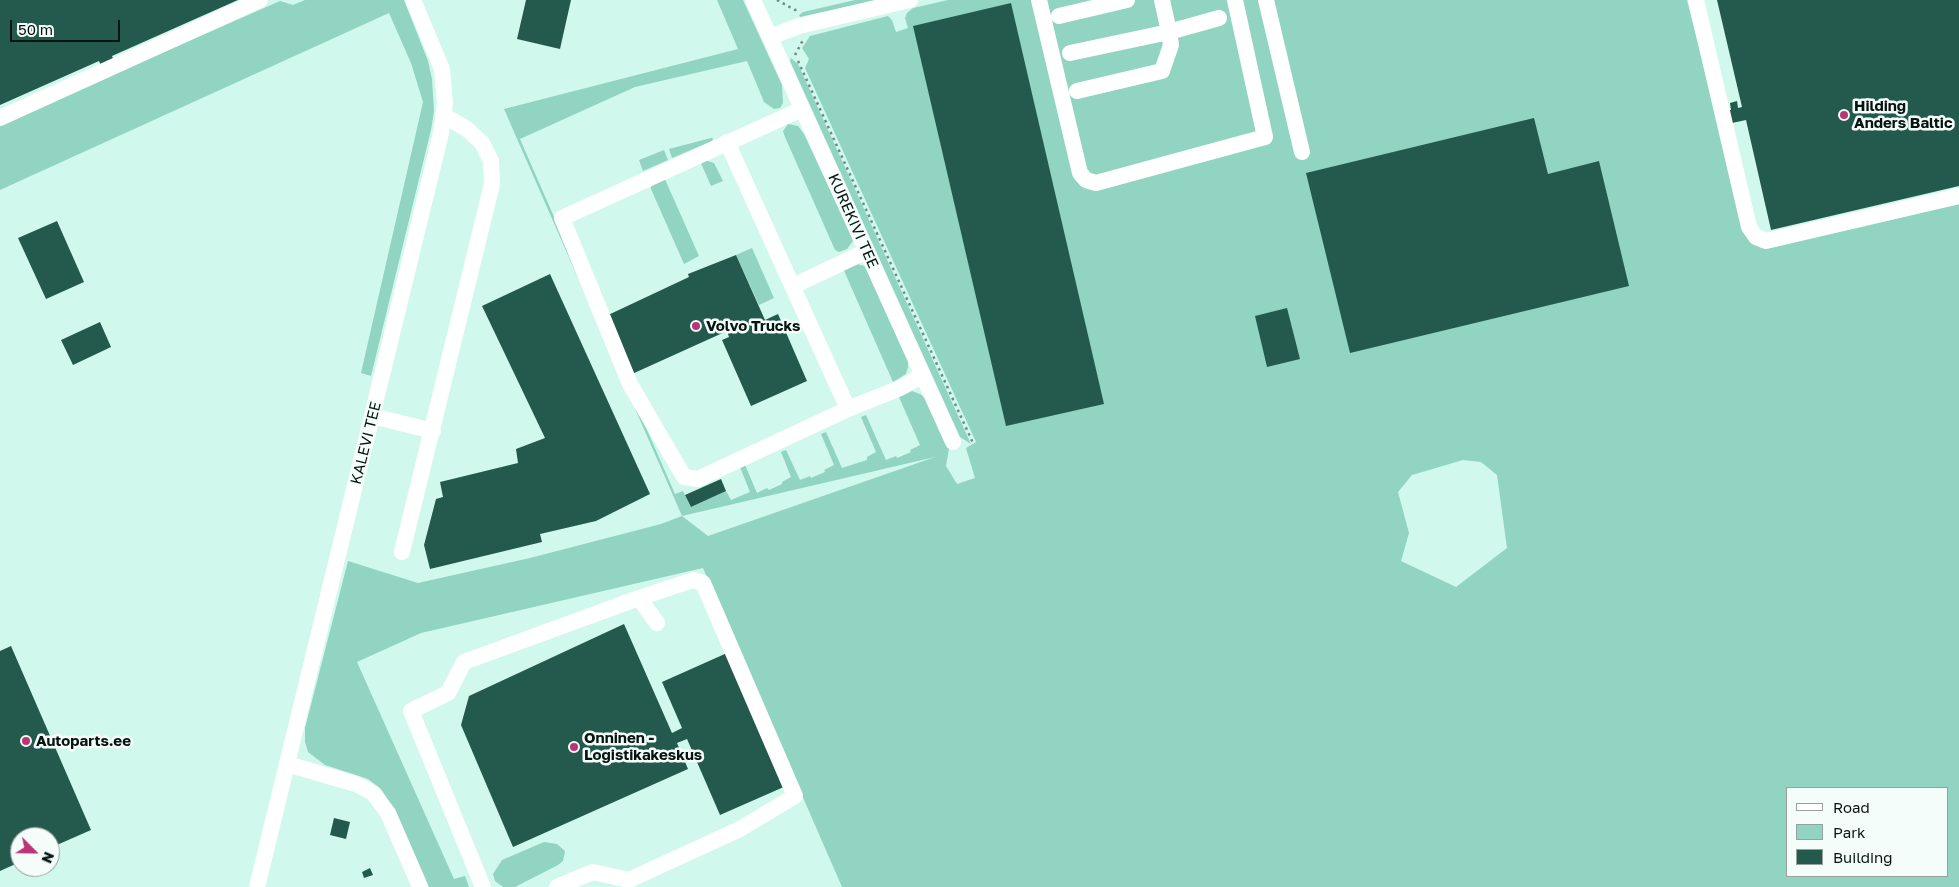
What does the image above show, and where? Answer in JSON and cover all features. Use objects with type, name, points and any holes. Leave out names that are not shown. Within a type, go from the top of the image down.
[{"type":"street","points":[[0,118],[260,0]]},
{"type":"street","name":"KALEVI TEE","points":[[257,887],[441,132],[445,103],[442,69],[413,0]]},
{"type":"street","name":"KUREKIVI TEE","points":[[753,0],[953,442]]},
{"type":"street","points":[[1039,0],[1080,173],[1086,180],[1096,183],[1265,138],[1235,0]]},
{"type":"street","points":[[1059,16],[1127,0]]},
{"type":"street","points":[[1077,91],[1162,71],[1171,45],[1162,0]]},
{"type":"street","points":[[1266,0],[1302,152]]},
{"type":"street","points":[[1696,0],[1749,227],[1756,237],[1766,241],[1959,196]]},
{"type":"street","points":[[770,37],[799,26],[902,1]]},
{"type":"street","points":[[1070,53],[1169,32],[1219,18]]},
{"type":"street","points":[[802,108],[562,218],[630,384],[684,477],[698,479],[900,388],[923,375]]},
{"type":"street","points":[[402,552],[492,184],[491,161],[482,143],[467,129],[443,115]]},
{"type":"street","points":[[727,142],[848,410]]},
{"type":"street","points":[[792,286],[867,251]]},
{"type":"street","points":[[372,416],[433,431]]},
{"type":"street","points":[[483,887],[411,711],[448,693],[464,662],[693,580],[703,583],[795,796],[740,829],[629,880],[593,872],[557,887]]},
{"type":"street","points":[[639,598],[657,623]]},
{"type":"street","points":[[288,764],[356,784],[373,793],[388,813],[420,887]]},
{"type":"path","points":[[777,0],[795,10],[804,8]]},
{"type":"path","points":[[795,10],[803,40],[794,57],[800,64],[973,443]]},
{"type":"green space","points":[[305,0],[404,0],[428,61],[432,79],[434,111],[431,130],[371,376],[361,373],[423,102],[411,63],[389,13],[0,190],[0,124],[280,1],[293,5]]},
{"type":"green space","points":[[717,0],[743,0],[782,85],[783,103],[780,108],[774,109],[764,102],[747,61],[635,87],[520,139],[675,494],[683,491],[691,507],[726,491],[731,500],[750,492],[740,467],[745,465],[757,493],[767,488],[769,490],[791,477],[781,452],[786,450],[800,480],[810,476],[811,478],[825,472],[824,470],[834,465],[821,434],[826,432],[842,468],[867,460],[867,457],[876,452],[861,417],[866,415],[886,460],[911,452],[910,450],[920,445],[899,397],[912,391],[926,399],[949,449],[946,466],[957,484],[975,478],[966,448],[976,442],[805,68],[809,59],[802,48],[810,36],[888,16],[892,20],[896,32],[908,28],[905,18],[907,13],[913,8],[948,0],[1687,0],[1743,224],[1752,240],[1959,200],[1959,887],[842,887],[703,568],[421,633],[357,662],[454,879],[465,876],[469,887],[429,887],[397,814],[381,789],[368,779],[325,765],[308,752],[305,742],[305,728],[348,561],[418,583],[530,558],[661,524],[682,516],[504,109],[738,49]],"holes":[[[935,457],[708,536],[682,516]],[[1463,460],[1481,462],[1497,475],[1507,548],[1456,587],[1401,561],[1409,533],[1398,492],[1412,475]]]},
{"type":"green space","points":[[855,0],[877,0],[800,17],[799,15],[803,12]]},
{"type":"green space","points":[[791,58],[798,64],[971,444],[960,437],[790,61]]},
{"type":"green space","points":[[788,124],[798,126],[804,134],[852,237],[853,241],[847,249],[839,252],[835,250],[785,137],[783,131]]},
{"type":"green space","points":[[713,138],[712,141],[672,158],[669,149]]},
{"type":"green space","points":[[664,150],[668,160],[643,171],[639,160]]},
{"type":"green space","points":[[704,160],[714,163],[723,181],[711,186],[700,161]]},
{"type":"green space","points":[[664,177],[699,256],[684,264],[651,189],[651,185]]},
{"type":"green space","points":[[752,248],[774,298],[759,305],[736,255]]},
{"type":"green space","points":[[857,264],[865,266],[908,359],[906,374],[893,382],[844,270]]},
{"type":"green space","points":[[544,842],[557,844],[565,851],[563,861],[515,887],[503,887],[495,881],[493,874],[502,860]]},
{"type":"building","points":[[0,0],[238,0],[112,56],[115,63],[102,68],[99,61],[0,105]]},
{"type":"building","points":[[526,0],[571,0],[560,49],[517,39]]},
{"type":"building","name":"Hilding Anders Baltic","points":[[1717,0],[1959,0],[1959,186],[1771,230],[1746,120],[1732,123],[1729,110],[1731,110],[1730,103],[1737,101],[1738,108],[1742,107]]},
{"type":"building","points":[[1011,3],[1104,404],[1006,426],[913,26]]},
{"type":"building","points":[[1534,118],[1548,174],[1599,161],[1629,286],[1350,353],[1306,173]]},
{"type":"building","points":[[57,221],[84,282],[46,299],[18,238]]},
{"type":"building","name":"Volvo Trucks","points":[[736,255],[765,320],[778,314],[807,381],[751,406],[722,340],[729,337],[727,331],[632,374],[606,316],[689,277],[688,274]]},
{"type":"building","points":[[550,274],[650,494],[596,521],[540,534],[542,542],[430,569],[424,545],[436,499],[443,497],[440,482],[518,463],[516,449],[545,438],[482,306]]},
{"type":"building","points":[[1287,308],[1300,359],[1267,367],[1255,316]]},
{"type":"building","points":[[100,322],[111,347],[73,365],[61,340]]},
{"type":"building","points":[[721,479],[726,491],[691,507],[685,495]]},
{"type":"building","name":"Onninen - Logistikakeskus","points":[[624,624],[672,733],[682,728],[662,682],[727,653],[786,786],[720,815],[687,739],[677,743],[688,769],[513,847],[461,725],[469,696]]},
{"type":"building","name":"Autoparts.ee","points":[[11,646],[91,830],[60,844],[60,827],[10,827],[10,866],[0,871],[0,651]]},
{"type":"building","points":[[334,818],[350,822],[346,839],[330,835]]},
{"type":"building","points":[[370,868],[373,875],[364,878],[362,872]]},
{"type":"place","name":"Hilding Anders Baltic","points":[[1844,115]]},
{"type":"place","name":"Volvo Trucks","points":[[696,326]]},
{"type":"place","name":"Autoparts.ee","points":[[26,741]]},
{"type":"place","name":"Onninen - Logistikakeskus","points":[[574,747]]}]
